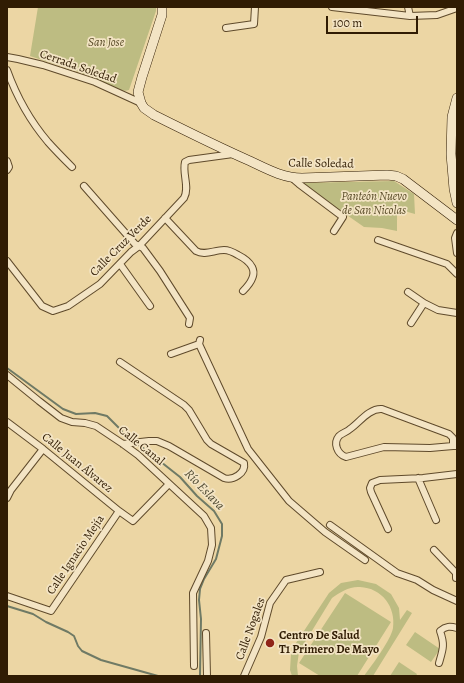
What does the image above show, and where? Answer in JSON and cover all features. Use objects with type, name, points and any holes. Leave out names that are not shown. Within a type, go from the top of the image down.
[{"type":"street","points":[[141,103],[138,92],[162,15],[162,7]]},
{"type":"street","points":[[226,28],[254,24],[255,7]]},
{"type":"street","points":[[332,7],[410,16],[437,15],[457,8]]},
{"type":"street","points":[[408,7],[410,16]]},
{"type":"street","name":"Cerrada Soledad","points":[[7,57],[43,65],[96,82],[141,103]]},
{"type":"street","points":[[7,70],[14,88],[28,113],[48,142],[72,167]]},
{"type":"street","points":[[457,98],[452,118],[451,154],[454,189],[457,203]]},
{"type":"street","name":"Calle Soledad","points":[[141,103],[144,108],[154,115],[283,176],[292,178],[396,176],[403,179],[457,220]]},
{"type":"street","name":"Calle Cruz Verde","points":[[7,260],[42,306],[53,311],[68,306],[100,284],[139,246],[184,198],[187,193],[184,168],[185,162],[189,160],[234,154]]},
{"type":"street","points":[[7,161],[9,167],[7,170]]},
{"type":"street","points":[[292,178],[343,218],[334,231]]},
{"type":"street","points":[[84,186],[135,244],[143,248],[160,271],[190,318],[189,324]]},
{"type":"street","points":[[165,218],[196,252],[203,254],[223,250],[231,251],[249,262],[254,271],[253,278],[243,291]]},
{"type":"street","points":[[457,233],[455,238],[457,253]]},
{"type":"street","points":[[378,240],[447,264],[457,274]]},
{"type":"street","points":[[120,264],[150,306]]},
{"type":"street","points":[[408,292],[424,303],[438,310],[457,313]]},
{"type":"street","points":[[411,323],[424,303]]},
{"type":"street","points":[[171,354],[199,342],[248,449],[289,501],[325,532],[364,560]]},
{"type":"street","points":[[120,362],[184,405],[189,410],[207,440],[211,444],[244,462],[245,467],[243,471],[232,479],[228,480],[169,446],[156,441],[123,444]]},
{"type":"street","name":"Calle Canal","points":[[7,375],[62,418],[72,422],[96,426],[123,444],[138,455],[204,516],[211,528],[212,546],[208,562],[193,593],[194,666]]},
{"type":"street","points":[[378,409],[382,409],[449,434],[453,438],[455,446],[430,448],[384,447],[346,457],[341,455],[338,451],[336,443],[339,436],[351,429],[367,415],[378,409]]},
{"type":"street","name":"Calle Juan Álvarez","points":[[7,422],[133,521],[170,484]]},
{"type":"street","points":[[7,498],[11,490],[43,449]]},
{"type":"street","points":[[388,529],[371,492],[370,488],[372,483],[380,480],[457,474]]},
{"type":"street","points":[[418,478],[436,520]]},
{"type":"street","name":"Calle Ignacio Mejía","points":[[7,596],[51,611],[119,511]]},
{"type":"street","points":[[330,525],[397,573],[417,580],[433,590],[457,600]]},
{"type":"street","points":[[434,550],[457,574]]},
{"type":"street","name":"Calle Nogales","points":[[244,676],[261,637],[270,603],[286,580],[320,572]]},
{"type":"street","points":[[440,663],[444,648],[440,631],[450,626],[457,628]]},
{"type":"street","points":[[206,633],[207,676]]},
{"type":"green space","name":"San Jose","points":[[38,7],[156,7],[156,11],[129,90],[119,90],[85,74],[30,56]]},
{"type":"green space","name":"Panteón Nuevo de San Nicolas","points":[[394,181],[414,194],[415,214],[397,209],[397,231],[364,227],[301,183]]},
{"type":"green space","points":[[358,580],[376,584],[391,594],[399,608],[400,620],[407,610],[412,613],[373,676],[364,676],[392,633],[392,613],[386,600],[375,591],[368,588],[353,587],[332,598],[299,652],[297,666],[298,676],[292,676],[290,670],[291,654],[296,643],[329,593],[341,583]]},
{"type":"green space","points":[[345,593],[391,622],[357,676],[320,676],[299,663]]},
{"type":"green space","points":[[415,632],[440,649],[431,662],[406,645]]},
{"type":"green space","points":[[399,662],[417,674],[416,676],[390,676]]},
{"type":"waterway","name":"Río Eslava","points":[[7,368],[63,409],[76,414],[95,413],[107,416],[122,431]]},
{"type":"waterway","name":"Río Eslava","points":[[142,447],[180,477],[197,496],[214,511],[222,524],[222,536],[216,559],[200,589],[200,676]]},
{"type":"waterway","points":[[7,606],[33,614],[68,632],[74,636],[82,651],[101,660],[158,676]]},
{"type":"place","name":"Centro De Salud T1 Primero De Mayo","points":[[270,643]]}]
